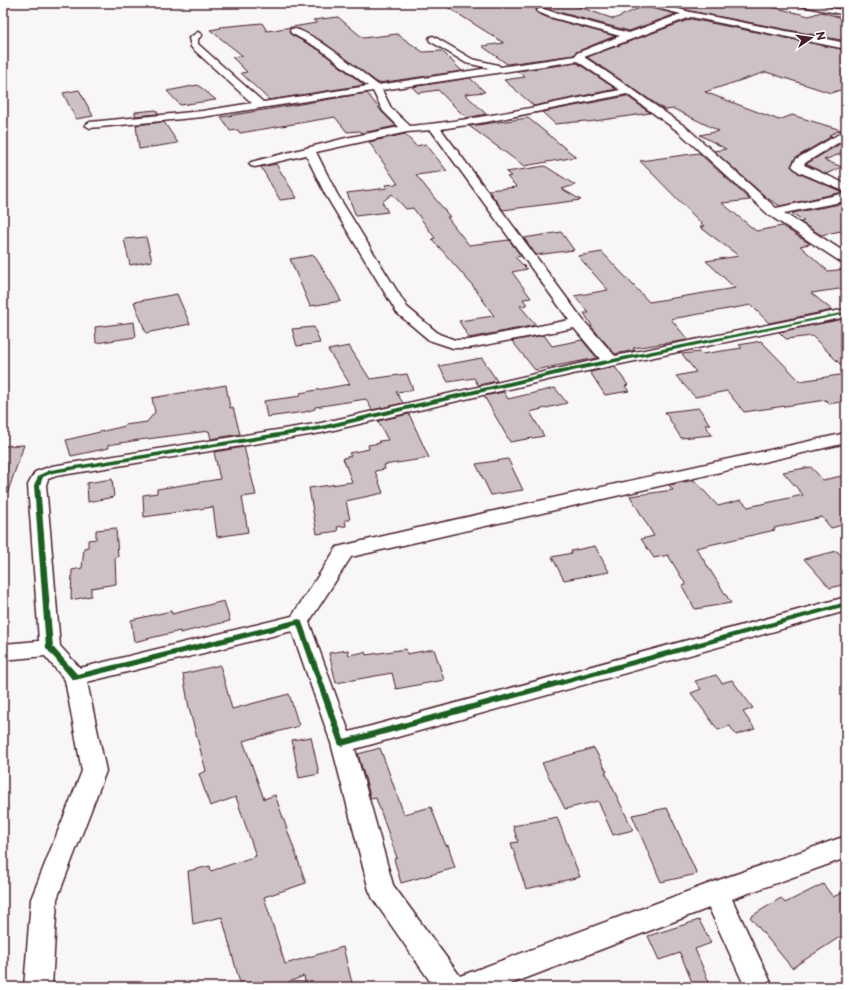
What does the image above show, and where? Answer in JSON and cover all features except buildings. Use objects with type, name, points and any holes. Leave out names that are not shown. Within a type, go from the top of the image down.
[{"type":"street","points":[[647,3],[690,14],[846,46]]},
{"type":"street","points":[[798,3],[846,13]]},
{"type":"street","points":[[541,10],[553,15],[629,36]]},
{"type":"street","points":[[90,125],[202,114],[520,68],[579,58],[580,55],[690,14]]},
{"type":"street","points":[[294,31],[323,47],[377,89],[387,109],[408,129]]},
{"type":"street","points":[[198,35],[192,38],[194,45],[260,105]]},
{"type":"street","points":[[433,39],[474,62],[492,67],[520,68]]},
{"type":"street","points":[[579,58],[629,91],[683,130],[773,212],[846,259]]},
{"type":"street","points":[[255,164],[346,141],[408,129],[434,127],[486,119],[629,91]]},
{"type":"street","points":[[434,127],[578,323],[611,362]]},
{"type":"street","points":[[846,133],[800,161],[798,166],[803,170],[846,188]]},
{"type":"street","points":[[309,150],[331,194],[402,310],[434,337],[453,344],[469,344],[578,323]]},
{"type":"street","points":[[773,212],[846,197]]},
{"type":"street","points":[[38,987],[44,898],[94,771],[75,676],[50,648],[37,485],[41,476],[52,471],[321,428],[611,362],[846,313]]},
{"type":"street","points":[[75,676],[299,622],[344,552],[422,533],[846,438]]},
{"type":"street","points":[[342,743],[846,604]]},
{"type":"street","points":[[299,622],[342,743],[382,890],[451,987]]},
{"type":"street","points":[[3,652],[50,648]]},
{"type":"street","points":[[467,987],[716,893],[846,847]]},
{"type":"street","points":[[716,893],[759,987]]},
{"type":"cycle path","points":[[846,313],[573,369],[321,428],[52,471],[41,476],[37,485],[50,648],[75,677],[299,622],[342,743],[846,604]]}]
